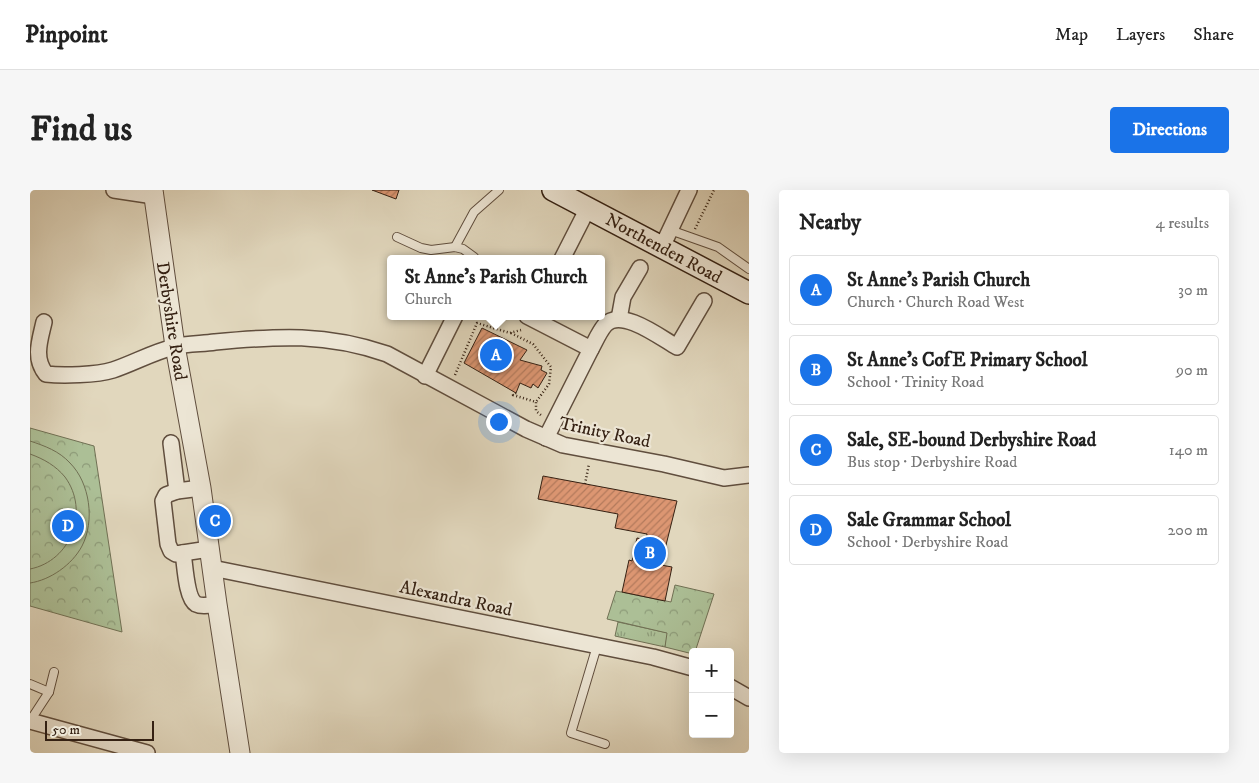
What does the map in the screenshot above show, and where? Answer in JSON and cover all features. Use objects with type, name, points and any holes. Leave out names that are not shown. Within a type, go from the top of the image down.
[{"type":"main road","name":"Northenden Road","points":[[553,190],[588,208],[666,238],[749,293]]},
{"type":"street","points":[[114,190],[153,193]]},
{"type":"street","points":[[666,238],[689,190]]},
{"type":"street","name":"Derbyshire Road","points":[[153,193],[175,346],[193,453],[201,488],[240,753]]},
{"type":"street","points":[[564,255],[588,208]]},
{"type":"street","points":[[619,319],[623,297],[640,268]]},
{"type":"street","points":[[546,438],[604,326],[610,321],[619,319],[632,322],[677,347],[704,302]]},
{"type":"street","points":[[425,376],[454,320]]},
{"type":"street","points":[[536,320],[591,349]]},
{"type":"street","name":"Trinity Road","points":[[44,322],[38,355],[40,366],[46,374],[111,371],[175,346],[288,336],[346,342],[388,354],[425,376],[563,445],[724,478],[749,475]]},
{"type":"street","points":[[177,491],[172,450],[193,453]]},
{"type":"street","points":[[201,488],[177,491],[166,495],[163,501],[168,544],[171,551],[176,554],[183,553],[210,558]]},
{"type":"street","points":[[183,553],[192,600],[197,604],[203,605],[217,604]]},
{"type":"street","name":"Alexandra Road","points":[[210,558],[653,657],[689,667]]},
{"type":"street","points":[[734,689],[749,698]]},
{"type":"street","points":[[30,721],[147,753]]},
{"type":"lane","points":[[455,247],[474,212],[499,190]]},
{"type":"lane","points":[[397,237],[421,248],[431,250],[455,247],[471,255]]},
{"type":"lane","points":[[666,238],[691,237],[718,247],[749,269]]},
{"type":"lane","points":[[597,646],[571,733],[605,744]]},
{"type":"lane","points":[[30,721],[49,692],[54,672]]},
{"type":"lane","points":[[30,684],[49,692]]},
{"type":"path","points":[[691,237],[714,190]]},
{"type":"path","points":[[510,332],[525,329],[529,320]]},
{"type":"path","points":[[449,388],[478,323],[510,332],[533,344],[551,367],[550,384],[536,402],[536,411],[553,424]]},
{"type":"path","points":[[516,393],[513,395],[536,402]]},
{"type":"path","points":[[585,484],[592,450]]},
{"type":"green space","points":[[30,428],[94,446],[122,632],[30,606]]},
{"type":"green space","points":[[30,441],[56,452],[66,459],[77,471],[86,491],[89,514],[86,536],[78,553],[60,571],[45,579],[30,583],[30,569],[44,564],[56,556],[66,545],[76,519],[76,505],[72,490],[58,469],[30,454]]},
{"type":"green space","points":[[675,585],[714,594],[696,648],[689,648],[689,653],[665,647],[667,633],[607,619],[616,591],[671,602]]},
{"type":"green space","points":[[618,622],[668,633],[665,647],[615,636]]},
{"type":"building","points":[[372,190],[399,190],[396,199]]},
{"type":"building","points":[[482,328],[527,350],[520,360],[542,366],[541,370],[547,373],[538,388],[533,384],[531,388],[520,383],[516,393],[464,363]]},
{"type":"building","points":[[543,476],[677,501],[661,565],[672,567],[665,601],[622,592],[629,560],[632,561],[637,538],[646,540],[647,534],[615,528],[618,514],[538,499]]},
{"type":"place","name":"St Anne's Parish Church","points":[[496,355]]},
{"type":"place","name":"Sale, SE-bound Derbyshire Road","points":[[215,521]]},
{"type":"place","name":"Sale Grammar School","points":[[68,526]]},
{"type":"place","name":"St Anne's CofE Primary School","points":[[650,553]]}]
